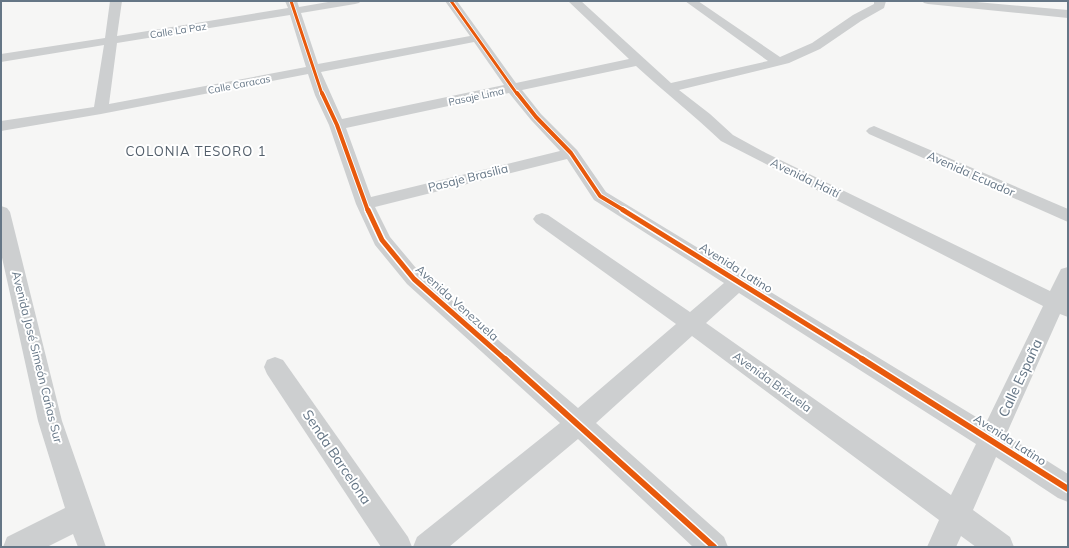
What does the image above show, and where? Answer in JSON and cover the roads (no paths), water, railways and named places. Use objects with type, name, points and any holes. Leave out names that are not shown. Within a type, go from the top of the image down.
[{"type":"street","points":[[101,110],[116,1]]},
{"type":"street","name":"Calle La Paz","points":[[1,58],[110,41],[293,6],[355,1]]},
{"type":"street","name":"Avenida Latino","points":[[451,1],[513,88],[536,117],[571,152],[600,196],[992,440],[1068,489]]},
{"type":"street","name":"Avenida Haití","points":[[574,1],[668,88],[705,117],[727,138],[760,156],[1062,306]]},
{"type":"street","points":[[691,1],[778,62]]},
{"type":"street","points":[[668,88],[778,62],[816,46],[857,18],[880,6],[880,1]]},
{"type":"street","points":[[928,1],[1068,14]]},
{"type":"street","name":"Avenida Venezuela","points":[[293,6],[314,70],[332,117],[337,125],[365,204],[382,240],[414,279],[578,423],[714,547]]},
{"type":"street","name":"Calle Caracas","points":[[1,126],[101,110],[477,38]]},
{"type":"street","name":"Pasaje Lima","points":[[337,125],[639,61]]},
{"type":"street","name":"Avenida Ecuador","points":[[874,131],[1068,216]]},
{"type":"street","name":"Pasaje Brasilia","points":[[365,204],[571,152]]},
{"type":"street","name":"Avenida José Simeón Cañas Sur","points":[[1,212],[50,421],[92,547]]},
{"type":"street","name":"Avenida Brizuela","points":[[542,219],[692,324],[1000,547]]},
{"type":"street","name":"Calle España","points":[[940,547],[992,440],[1062,306],[1068,274]]},
{"type":"street","points":[[427,547],[578,423],[738,282]]},
{"type":"street","name":"Senda Barcelona","points":[[275,367],[398,547]]},
{"type":"street","points":[[17,547],[81,515]]},
{"type":"district","name":"COLONIA TESORO 1","points":[[196,151]]}]
